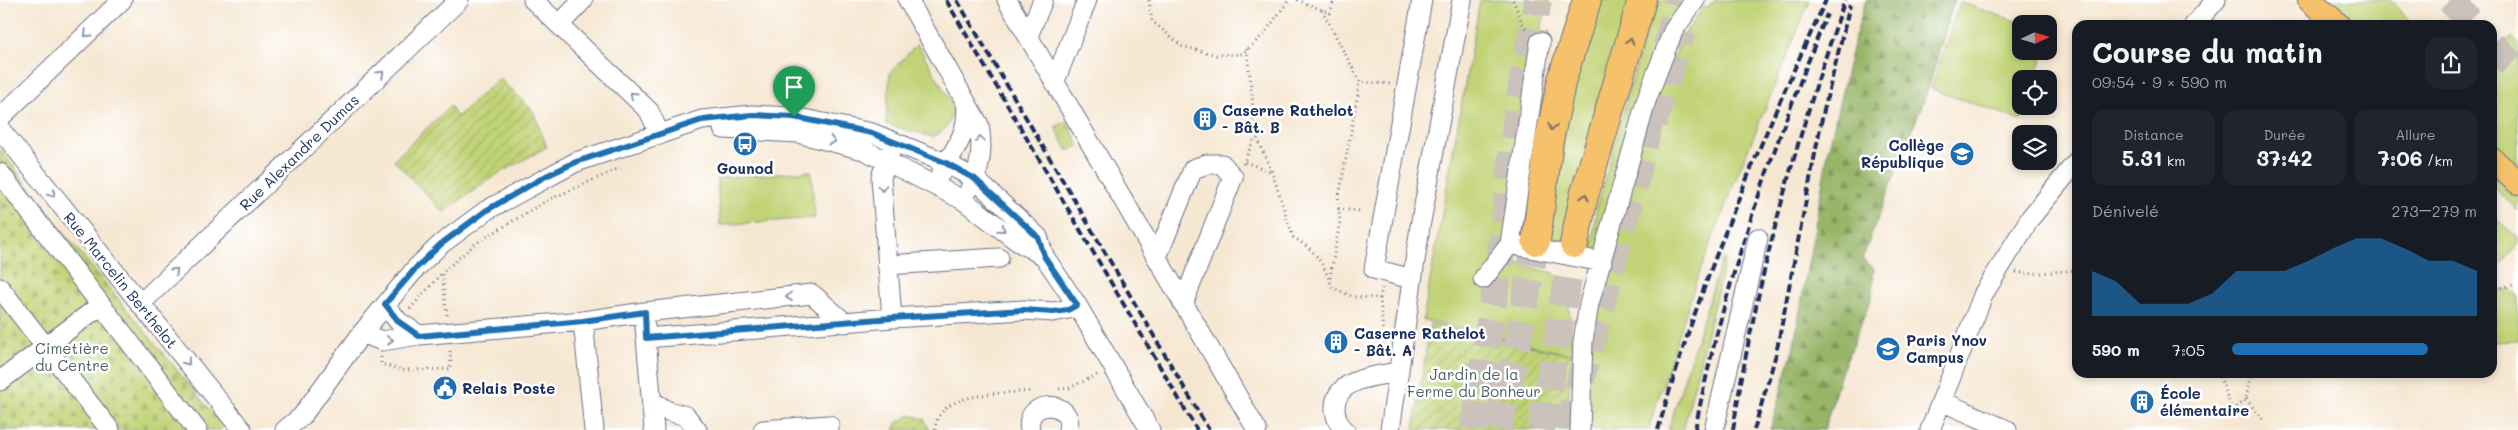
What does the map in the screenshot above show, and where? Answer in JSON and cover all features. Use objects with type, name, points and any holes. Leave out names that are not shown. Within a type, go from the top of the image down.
[{"type":"highway","points":[[1523,242],[1549,141],[1562,79],[1587,0]]},
{"type":"highway","points":[[1574,244],[1584,196],[1642,0]]},
{"type":"main road","points":[[2310,0],[2332,20]]},
{"type":"main road","points":[[2497,164],[2518,182]]},
{"type":"street","points":[[0,118],[122,0]]},
{"type":"street","name":"Rue Alexandre Dumas","points":[[140,304],[459,0]]},
{"type":"street","points":[[533,0],[649,111],[660,135]]},
{"type":"street","points":[[559,25],[583,0]]},
{"type":"street","points":[[908,0],[979,125],[982,142],[975,179],[963,200]]},
{"type":"street","points":[[1007,0],[1257,430]]},
{"type":"street","points":[[1028,36],[1043,0]]},
{"type":"street","points":[[1055,81],[1087,0]]},
{"type":"street","points":[[1412,279],[1374,269],[1422,0]]},
{"type":"street","points":[[1390,430],[1412,279],[1462,0]]},
{"type":"street","points":[[1580,430],[1583,342],[1589,304],[1647,98],[1673,31],[1695,0]]},
{"type":"street","points":[[2198,20],[2216,0]]},
{"type":"street","points":[[1483,278],[1523,242],[1540,42]]},
{"type":"street","points":[[934,184],[962,137],[968,115],[966,101]]},
{"type":"street","points":[[285,430],[302,416],[362,333],[416,268],[441,244],[487,210],[546,176],[576,162],[702,120],[730,116],[775,116],[832,124],[872,133],[946,163],[975,179],[1038,237],[1044,256],[1077,305],[1150,430]]},
{"type":"street","points":[[679,128],[751,129],[798,133],[864,150],[963,200],[1017,241],[1044,256]]},
{"type":"street","name":"Rue Marcelin Berthelot","points":[[0,129],[242,430]]},
{"type":"street","points":[[892,318],[882,178],[886,161],[896,143]]},
{"type":"street","points":[[1157,257],[1193,169],[1207,164],[1222,164],[1233,177],[1184,304]]},
{"type":"street","points":[[30,166],[3,181],[197,430]]},
{"type":"street","points":[[1930,430],[1984,293],[2030,217],[2072,167]]},
{"type":"street","points":[[1714,430],[1758,238]]},
{"type":"street","points":[[1523,242],[1602,262]]},
{"type":"street","points":[[887,265],[999,258]]},
{"type":"street","points":[[0,288],[110,430]]},
{"type":"street","points":[[362,333],[382,341],[583,321],[645,312],[812,294],[845,323]]},
{"type":"street","points":[[385,304],[399,322],[419,336]]},
{"type":"street","points":[[0,381],[101,305]]},
{"type":"street","points":[[646,338],[892,318],[1024,310],[1053,312],[1068,310],[1077,305]]},
{"type":"street","points":[[645,312],[654,430]]},
{"type":"street","points":[[583,321],[594,430]]},
{"type":"street","points":[[1344,430],[1338,422],[1335,407],[1339,394],[1344,388],[1357,380],[1399,372]]},
{"type":"street","points":[[652,401],[668,411],[686,416],[697,430]]},
{"type":"street","points":[[1941,401],[2007,430]]},
{"type":"street","points":[[1030,430],[1030,419],[1033,413],[1038,408],[1050,405],[1056,406],[1066,414],[1068,430]]},
{"type":"street","points":[[763,430],[828,425],[829,430]]},
{"type":"path","points":[[1148,0],[1152,21],[1182,46],[1216,55],[1242,54],[1264,34],[1288,0]]},
{"type":"path","points":[[1297,0],[1330,13],[1334,0]]},
{"type":"path","points":[[1513,0],[1523,25],[1540,42]]},
{"type":"path","points":[[1322,10],[1360,82],[1338,202],[1340,221],[1329,279]]},
{"type":"path","points":[[1247,49],[1256,135],[1272,172],[1292,237],[1312,249],[1324,265],[1332,287],[1352,297],[1380,298],[1385,273]]},
{"type":"path","points":[[1360,82],[1406,84]]},
{"type":"path","points":[[1233,177],[1245,162],[1256,135]]},
{"type":"path","points":[[1245,162],[1272,172]]},
{"type":"path","points":[[451,369],[446,289],[442,273],[475,244],[546,201],[629,164]]},
{"type":"path","points":[[1338,209],[1360,211]]},
{"type":"path","points":[[1998,270],[2028,274],[2072,270]]},
{"type":"path","points":[[2497,289],[2513,285]]},
{"type":"path","points":[[1050,390],[1069,388],[1098,375]]},
{"type":"path","points":[[2220,378],[2232,410],[2246,399],[2250,378]]},
{"type":"path","points":[[936,430],[936,419],[942,412],[949,405],[965,398],[1035,391]]},
{"type":"path","points":[[2246,399],[2264,421]]},
{"type":"green space","points":[[1480,0],[1549,0],[1531,62],[1507,246],[1509,261],[1554,273],[1568,286],[1572,355],[1423,320]]},
{"type":"green space","points":[[1597,0],[1632,0],[1568,241],[1550,239],[1558,156],[1574,84]]},
{"type":"green space","points":[[1654,0],[1686,0],[1660,27],[1602,250],[1592,247],[1596,211]]},
{"type":"green space","points":[[1715,0],[1810,0],[1737,176],[1696,282],[1648,430],[1585,430],[1586,346],[1649,108],[1686,32],[1703,7],[1708,8]]},
{"type":"green space","points":[[1866,0],[1954,0],[1929,87],[1862,259],[1874,268],[1872,297],[1841,373],[1824,430],[1770,430],[1793,349],[1829,147],[1853,44]]},
{"type":"green space","points":[[2323,0],[2390,0],[2408,20],[2345,20]]},
{"type":"green space","points":[[1960,2],[2012,20],[2012,60],[2042,60],[2038,70],[2012,70],[2012,115],[2023,115],[2021,120],[1931,89]]},
{"type":"green space","points":[[2512,37],[2518,43],[2518,173],[2497,154],[2497,51]]},
{"type":"green space","points":[[917,44],[950,100],[954,111],[946,128],[933,137],[886,124],[890,73]]},
{"type":"green space","points":[[499,78],[533,111],[547,147],[496,175],[443,212],[394,160],[450,106],[457,117]]},
{"type":"green space","points":[[1067,121],[1079,146],[1068,151],[1055,127]]},
{"type":"green space","name":"Cimetière du Centre","points":[[0,149],[63,232],[222,425],[221,430],[0,430]]},
{"type":"green space","points":[[811,171],[815,218],[720,225],[717,178]]},
{"type":"green space","points":[[2497,179],[2518,197],[2518,211],[2497,191]]},
{"type":"green space","points":[[2497,220],[2518,238],[2518,243],[2497,269]]},
{"type":"green space","points":[[1722,259],[1725,260],[1683,430],[1668,430]]},
{"type":"green space","points":[[2510,289],[2518,295],[2518,341],[2497,342],[2497,292]]},
{"type":"green space","name":"Jardin de la Ferme du Bonheur","points":[[1430,324],[1572,355],[1566,430],[1414,430]]},
{"type":"green space","points":[[910,415],[924,419],[930,430],[894,430],[897,423]]},
{"type":"tunnel","points":[[1474,430],[1502,245],[1518,107],[1538,0]]},
{"type":"tunnel","points":[[1667,46],[1678,0]]},
{"type":"tunnel","points":[[2450,0],[2469,20]]},
{"type":"tunnel","points":[[1653,123],[1682,31]]},
{"type":"tunnel","points":[[2497,49],[2518,71]]},
{"type":"tunnel","points":[[1567,430],[1654,103]]},
{"type":"tunnel","points":[[1498,430],[1514,361],[1536,241]]},
{"type":"tunnel","points":[[1541,430],[1574,244]]},
{"type":"railway","points":[[946,0],[1197,430]]},
{"type":"railway","points":[[957,0],[1209,430]]},
{"type":"railway","points":[[1658,430],[1712,265],[1755,158],[1826,0]]},
{"type":"railway","points":[[1733,430],[1753,320],[1779,212],[1810,106],[1845,0]]},
{"type":"railway","points":[[1754,430],[1776,354],[1822,118],[1850,5]]},
{"type":"railway","points":[[1695,430],[1706,376],[1720,323],[1751,219],[1787,116],[1827,14]]},
{"type":"place","name":"Caserne Rathelot - Bât. B","points":[[1205,119]]},
{"type":"place","name":"Gounod","points":[[745,144]]},
{"type":"place","name":"Collège République","points":[[1962,154]]},
{"type":"place","name":"Caserne Rathelot - Bât. A","points":[[1336,342]]},
{"type":"place","name":"Paris Ynov Campus","points":[[1888,349]]},
{"type":"place","name":"Relais Poste","points":[[445,388]]},
{"type":"place","name":"École élémentaire","points":[[2142,402]]},
{"type":"route","points":[[752,115],[794,117],[872,133],[946,163],[975,179],[1019,217],[1038,237],[1044,256],[1077,305],[1068,310],[1053,312],[1024,310],[892,318],[646,338],[645,312],[583,321],[419,336],[399,322],[385,304],[416,268],[441,244],[465,226],[512,195],[576,162],[622,145],[660,135],[702,120],[752,115]]}]
